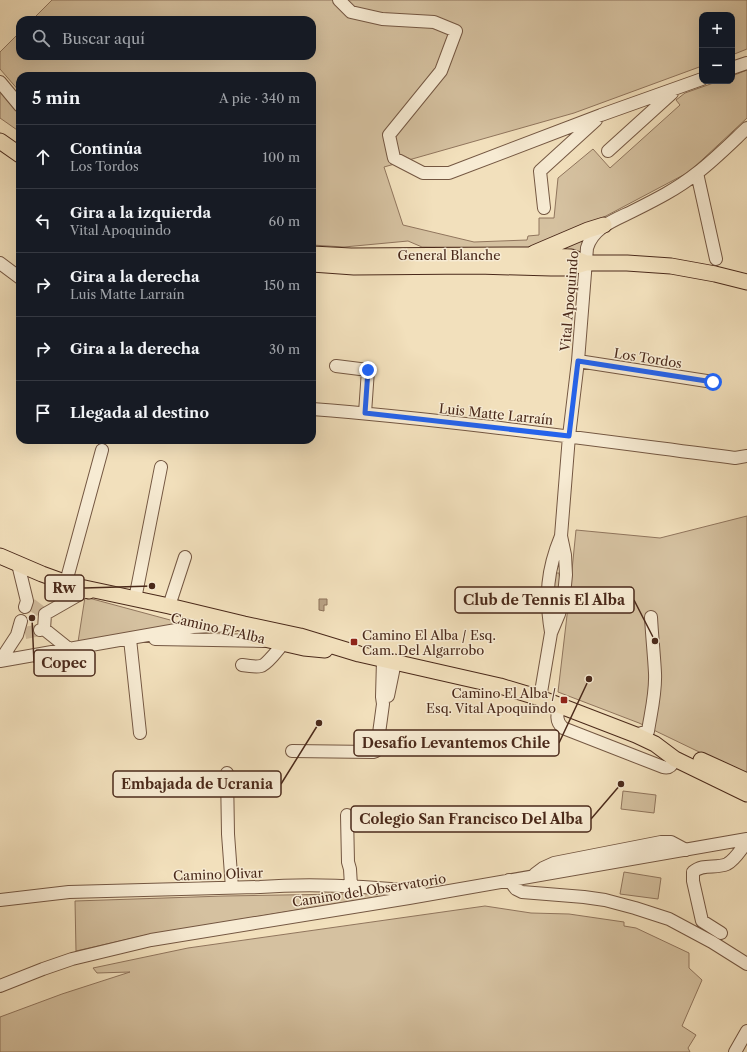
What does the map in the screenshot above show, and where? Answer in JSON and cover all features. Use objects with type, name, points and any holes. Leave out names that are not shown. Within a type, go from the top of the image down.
[{"type":"main road","points":[[0,131],[16,142]]},
{"type":"main road","points":[[0,141],[16,153]]},
{"type":"main road","points":[[528,255],[588,230],[604,225]]},
{"type":"main road","name":"General Blanche","points":[[316,254],[351,256],[528,255],[571,258],[586,263]]},
{"type":"main road","name":"General Blanche","points":[[316,264],[354,267],[477,266],[570,268],[586,263],[627,263],[671,266],[715,274],[747,282]]},
{"type":"main road","name":"Camino El Alba","points":[[0,556],[134,608],[214,626],[272,642],[304,648],[359,654]]},
{"type":"main road","name":"Camino El Alba","points":[[78,587],[300,636],[359,654],[500,686],[560,705],[742,775]]},
{"type":"main road","name":"Camino El Alba","points":[[646,737],[675,758],[747,794]]},
{"type":"street","points":[[339,0],[351,12],[382,20],[434,22],[456,31],[440,71],[389,135],[394,158],[423,173],[449,174],[601,115],[699,80]]},
{"type":"street","points":[[735,67],[747,63]]},
{"type":"street","points":[[0,82],[16,101]]},
{"type":"street","points":[[608,151],[678,88]]},
{"type":"street","points":[[544,208],[540,171],[601,115]]},
{"type":"street","name":"Vital Apoquindo","points":[[540,698],[551,633],[564,595],[566,575],[565,555],[561,536],[569,436],[578,361],[589,242],[592,236],[604,225],[666,194],[697,173],[747,128]]},
{"type":"street","points":[[697,173],[716,259]]},
{"type":"street","points":[[0,263],[16,275]]},
{"type":"street","name":"Los Tordos","points":[[578,361],[713,382]]},
{"type":"street","points":[[336,366],[368,370],[365,413]]},
{"type":"street","name":"Luis Matte Larraín","points":[[316,409],[365,413],[569,436],[734,458],[747,456]]},
{"type":"street","points":[[69,649],[42,630],[44,614],[78,587],[102,450]]},
{"type":"street","points":[[135,599],[161,467]]},
{"type":"street","name":"Vital Apoquindo","points":[[551,633],[547,593],[549,573],[561,536]]},
{"type":"street","points":[[169,606],[185,557]]},
{"type":"street","points":[[18,564],[28,604]]},
{"type":"street","points":[[646,737],[654,702],[655,674],[651,617]]},
{"type":"street","points":[[0,661],[21,634],[21,621]]},
{"type":"street","points":[[0,661],[193,627],[244,624]]},
{"type":"street","points":[[130,638],[272,642]]},
{"type":"street","points":[[130,638],[140,733]]},
{"type":"street","points":[[269,658],[276,654],[272,642]]},
{"type":"street","points":[[242,666],[260,666],[266,663],[269,658],[272,642]]},
{"type":"street","points":[[292,752],[376,751],[378,748],[383,704],[388,697],[389,661]]},
{"type":"street","points":[[560,705],[557,721],[563,728],[665,768],[670,766],[675,758]]},
{"type":"street","points":[[227,773],[228,834],[232,888]]},
{"type":"street","points":[[347,815],[348,862],[351,886]]},
{"type":"street","points":[[722,933],[702,921],[693,881],[693,872],[698,868],[727,864],[735,857],[747,841]]},
{"type":"street","name":"Camino del Observatorio","points":[[0,986],[72,959],[151,940],[747,841]]},
{"type":"street","points":[[509,880],[516,889],[522,892],[606,900],[669,919],[712,942],[747,964]]},
{"type":"street","name":"Camino Olivar","points":[[0,900],[69,892],[289,885],[351,886],[436,893]]},
{"type":"street","points":[[735,1052],[747,1031]]},
{"type":"shaded area","points":[[52,0],[747,0],[747,49],[735,54],[735,12],[699,12],[699,67],[574,113],[384,167],[403,225],[474,242],[527,240],[528,236],[539,235],[539,218],[554,218],[558,178],[593,149],[610,168],[680,105],[676,100],[685,93],[710,84],[735,84],[735,75],[747,70],[747,118],[689,172],[587,226],[527,248],[422,247],[408,241],[344,247],[316,245],[316,72],[16,72],[16,87],[0,69],[0,52],[16,36],[16,60],[316,60],[316,16],[36,16]]},
{"type":"shaded area","points":[[0,90],[16,108],[16,129],[0,118]]},
{"type":"shaded area","points":[[582,240],[582,250],[578,254],[542,253]]},
{"type":"shaded area","points":[[747,516],[747,775],[639,723],[558,692],[576,530],[660,538]]},
{"type":"shaded area","points":[[556,573],[559,573],[561,591],[556,607],[554,606],[552,589]]},
{"type":"shaded area","points":[[85,597],[185,624],[78,642]]},
{"type":"shaded area","points":[[319,599],[327,599],[327,605],[324,605],[324,611],[319,610]]},
{"type":"shaded area","points":[[623,791],[656,795],[654,813],[621,809]]},
{"type":"shaded area","points":[[624,872],[661,878],[658,899],[620,894]]},
{"type":"shaded area","points":[[400,893],[146,935],[76,951],[75,901],[224,896]]},
{"type":"shaded area","points":[[485,906],[531,913],[569,914],[624,922],[624,926],[636,928],[689,953],[689,968],[702,980],[682,1026],[696,1035],[688,1048],[690,1052],[0,1052],[0,1017],[62,994],[130,972],[97,973],[93,968],[188,948]]},
{"type":"tunnel","points":[[31,604],[43,613]]},
{"type":"tunnel","points":[[25,633],[40,630]]},
{"type":"place","name":"Rw","points":[[152,586]]},
{"type":"place","name":"Copec","points":[[32,618]]},
{"type":"place","name":"Club de Tennis El Alba","points":[[655,641]]},
{"type":"place","name":"Camino El Alba / Esq. Cam. Del Algarrobo","points":[[354,642]]},
{"type":"place","name":"Desafío Levantemos Chile","points":[[589,679]]},
{"type":"place","name":"Camino El Alba / Esq. Vital Apoquindo","points":[[564,700]]},
{"type":"place","name":"Embajada de Ucrania","points":[[319,723]]},
{"type":"place","name":"Colegio San Francisco Del Alba","points":[[621,784]]},
{"type":"route","points":[[368,370],[365,413],[569,436],[578,361],[713,382]]}]
